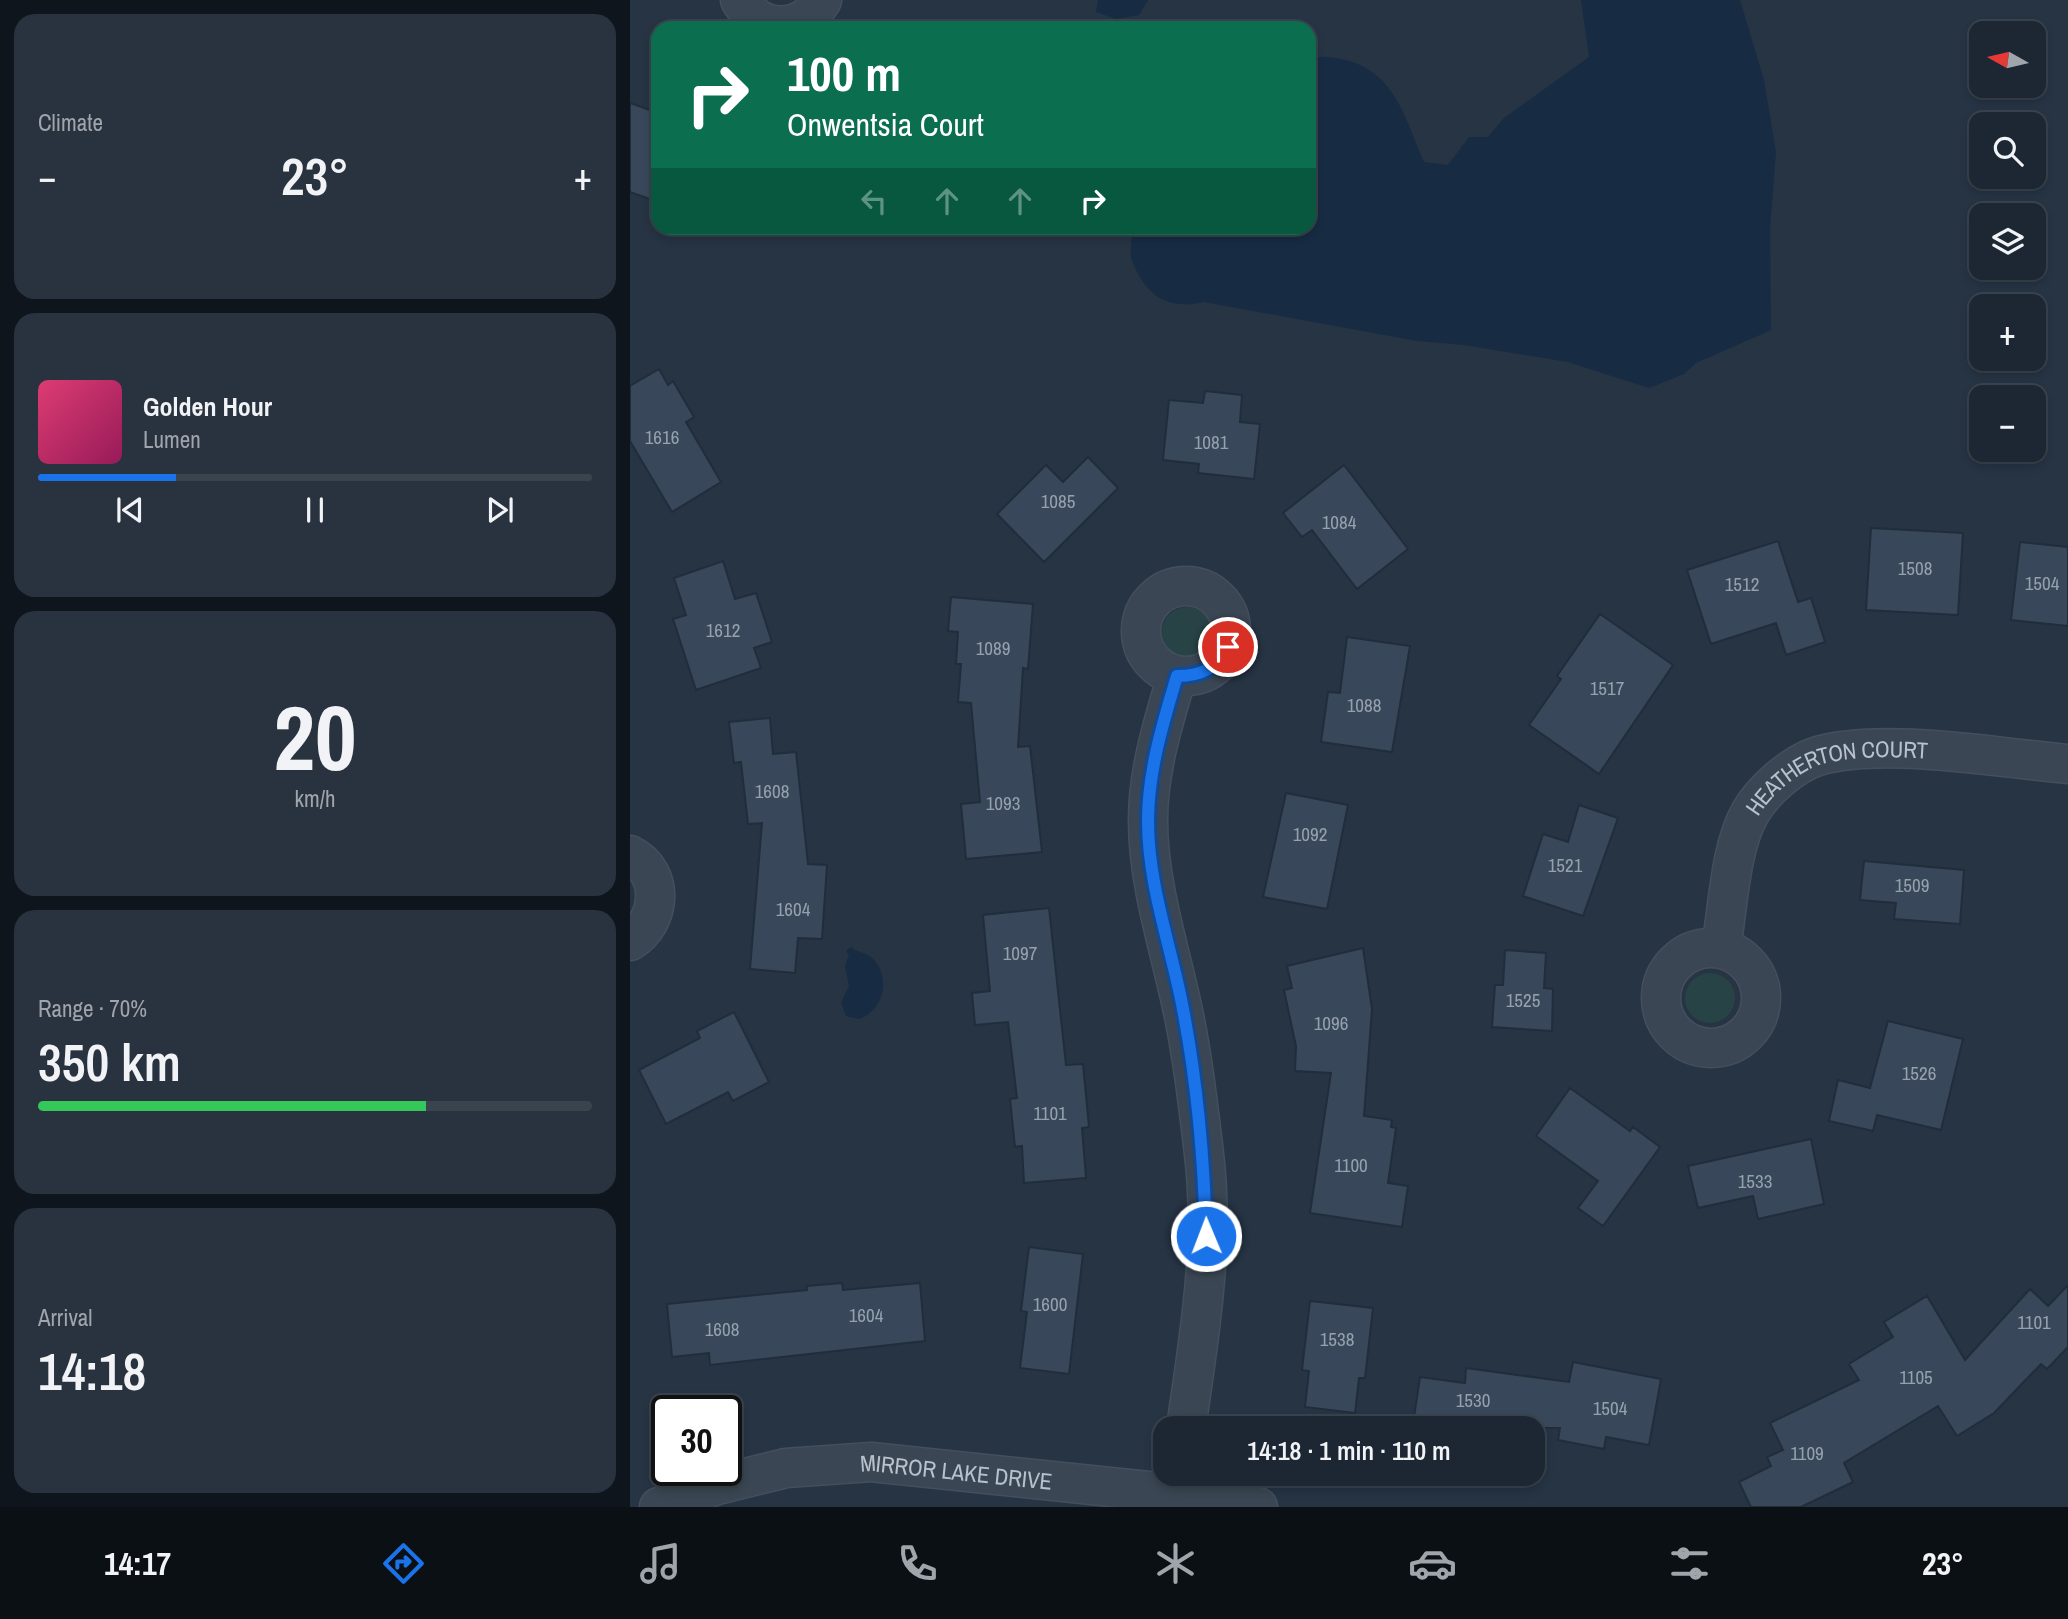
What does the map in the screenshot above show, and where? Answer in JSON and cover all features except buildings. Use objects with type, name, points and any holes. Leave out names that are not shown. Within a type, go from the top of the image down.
[{"type":"street","points":[[740,0],[758,21]]},
{"type":"street","points":[[803,21],[822,0]]},
{"type":"street","points":[[1177,676],[1159,737],[1148,822],[1159,911],[1182,1004],[1204,1157],[1205,1250],[1200,1331],[1188,1416]]},
{"type":"street","name":"HEATHERTON COURT","points":[[1721,948],[1740,837],[1749,814],[1760,798],[1797,766],[1816,757],[1845,750],[1884,750],[2068,764]]},
{"type":"street","points":[[630,855],[649,871],[655,887],[656,905],[650,921],[630,941]]},
{"type":"street","name":"MIRROR LAKE DRIVE","points":[[659,1507],[717,1485],[786,1468],[872,1462],[1153,1482]]},
{"type":"street","name":"MIRROR LAKE DRIVE","points":[[1185,1486],[1258,1507]]},
{"type":"green space","points":[[1187,607],[1204,615],[1212,632],[1204,649],[1187,657],[1170,649],[1162,632],[1170,615]]},
{"type":"green space","points":[[1710,973],[1727,981],[1735,998],[1727,1015],[1710,1023],[1693,1015],[1685,998],[1693,981]]},
{"type":"water","points":[[1098,0],[1148,0],[1139,15],[1116,19],[1096,12]]},
{"type":"water","points":[[1581,0],[1740,0],[1764,80],[1776,152],[1770,228],[1771,330],[1696,363],[1684,374],[1649,388],[1568,362],[1464,345],[1417,341],[1204,302],[1169,302],[1144,284],[1132,261],[1132,235],[1316,235],[1316,58],[1341,59],[1359,64],[1374,73],[1386,84],[1395,98],[1424,162],[1448,165],[1469,137],[1488,137],[1504,118],[1589,57]]},
{"type":"water","points":[[851,947],[871,957],[879,968],[883,985],[882,994],[874,1010],[859,1019],[846,1016],[841,1003],[849,986],[845,966],[849,955],[846,951]]},
{"type":"route","points":[[1206,1236],[1204,1157],[1182,1004],[1159,911],[1148,822],[1149,794],[1159,737],[1177,676],[1193,676],[1208,671],[1220,661],[1228,647]]}]
